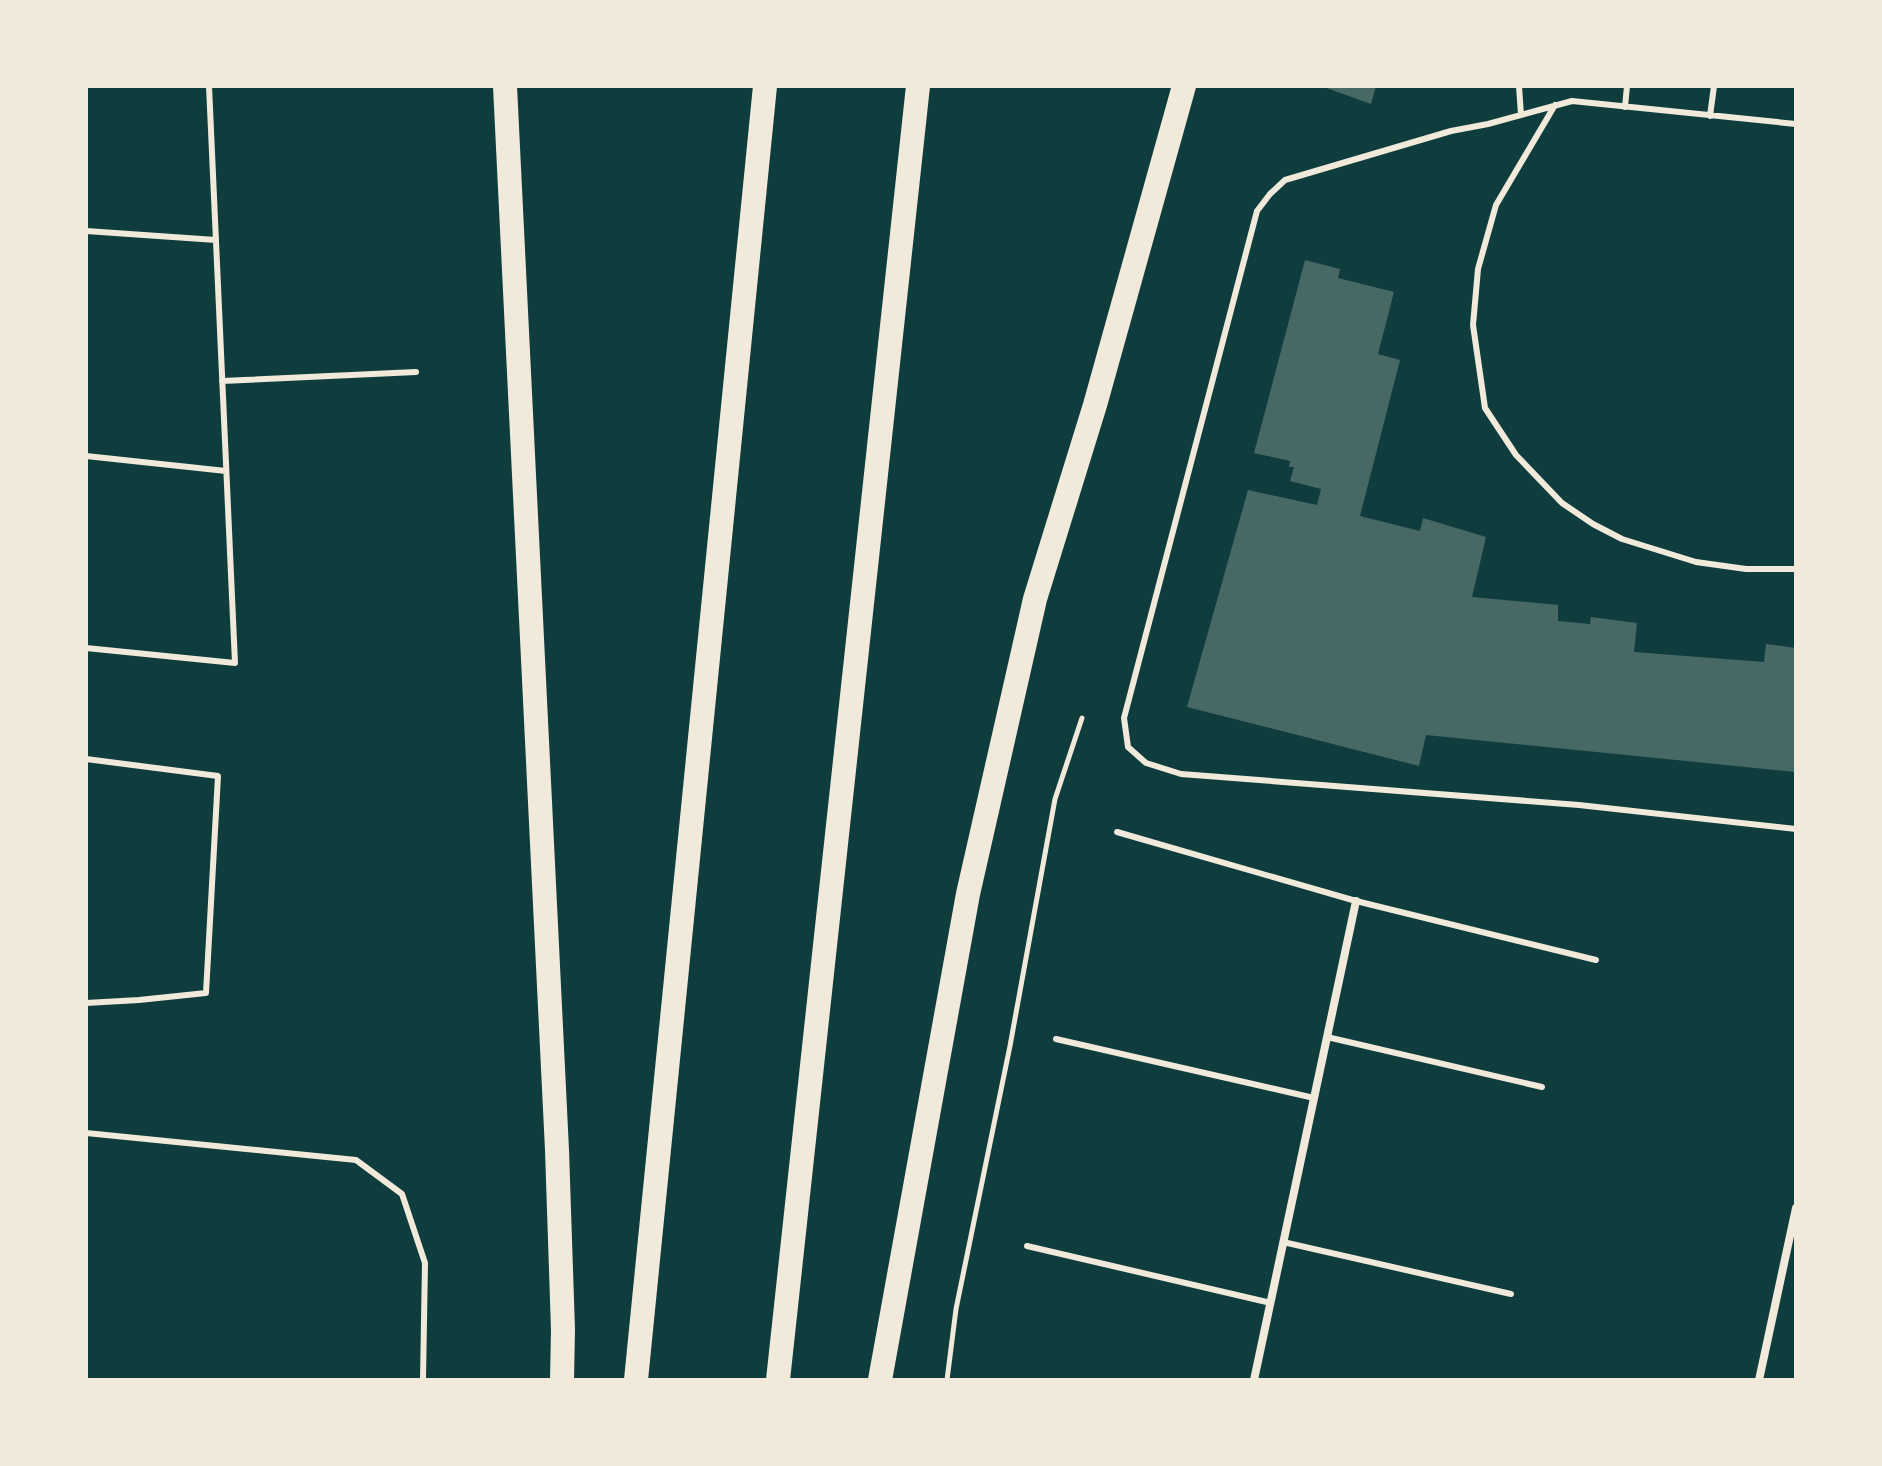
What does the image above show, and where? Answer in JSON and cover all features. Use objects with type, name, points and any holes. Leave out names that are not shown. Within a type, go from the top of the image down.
[{"type":"highway","points":[[505,86],[557,1150],[562,1380]]},
{"type":"highway","points":[[636,1380],[765,86]]},
{"type":"highway","points":[[778,1380],[918,86]]},
{"type":"highway","points":[[880,1380],[968,894],[1035,599],[1103,376],[1184,86]]},
{"type":"street","points":[[1254,1380],[1356,901]]},
{"type":"street","points":[[1759,1380],[1796,1208]]},
{"type":"lane","points":[[86,648],[235,663],[209,86]]},
{"type":"lane","points":[[1519,86],[1521,115]]},
{"type":"lane","points":[[1625,107],[1627,86]]},
{"type":"lane","points":[[1710,116],[1714,86]]},
{"type":"lane","points":[[1796,124],[1572,101],[1451,131],[1285,180],[1257,211],[1124,718],[1128,747],[1146,763],[1181,774],[1579,805],[1796,829]]},
{"type":"lane","points":[[1555,105],[1496,205],[1478,269],[1473,325],[1485,408],[1516,455],[1562,503],[1593,524],[1622,539],[1696,562],[1746,569],[1796,569]]},
{"type":"lane","points":[[86,231],[216,240]]},
{"type":"lane","points":[[222,381],[416,372]]},
{"type":"lane","points":[[86,456],[226,471]]},
{"type":"lane","points":[[86,759],[218,776],[206,993],[86,1003]]},
{"type":"lane","points":[[1117,832],[1356,901],[1596,960]]},
{"type":"lane","points":[[1327,1037],[1542,1087]]},
{"type":"lane","points":[[1056,1039],[1314,1098]]},
{"type":"lane","points":[[86,1133],[356,1160],[402,1194],[425,1263],[423,1380]]},
{"type":"lane","points":[[1283,1242],[1511,1294]]},
{"type":"lane","points":[[1027,1246],[1271,1303]]},
{"type":"path","points":[[947,1380],[956,1309],[1010,1046],[1055,799],[1082,718]]},
{"type":"building","points":[[1321,86],[1376,86],[1371,104]]},
{"type":"building","points":[[1305,260],[1340,269],[1338,278],[1394,292],[1378,354],[1400,360],[1360,516],[1420,531],[1423,518],[1486,537],[1472,597],[1558,605],[1558,621],[1590,624],[1591,617],[1637,623],[1634,652],[1764,662],[1766,644],[1796,648],[1796,772],[1426,735],[1419,766],[1187,707],[1248,490],[1317,505],[1321,489],[1290,481],[1294,467],[1289,467],[1290,461],[1254,453]]}]
